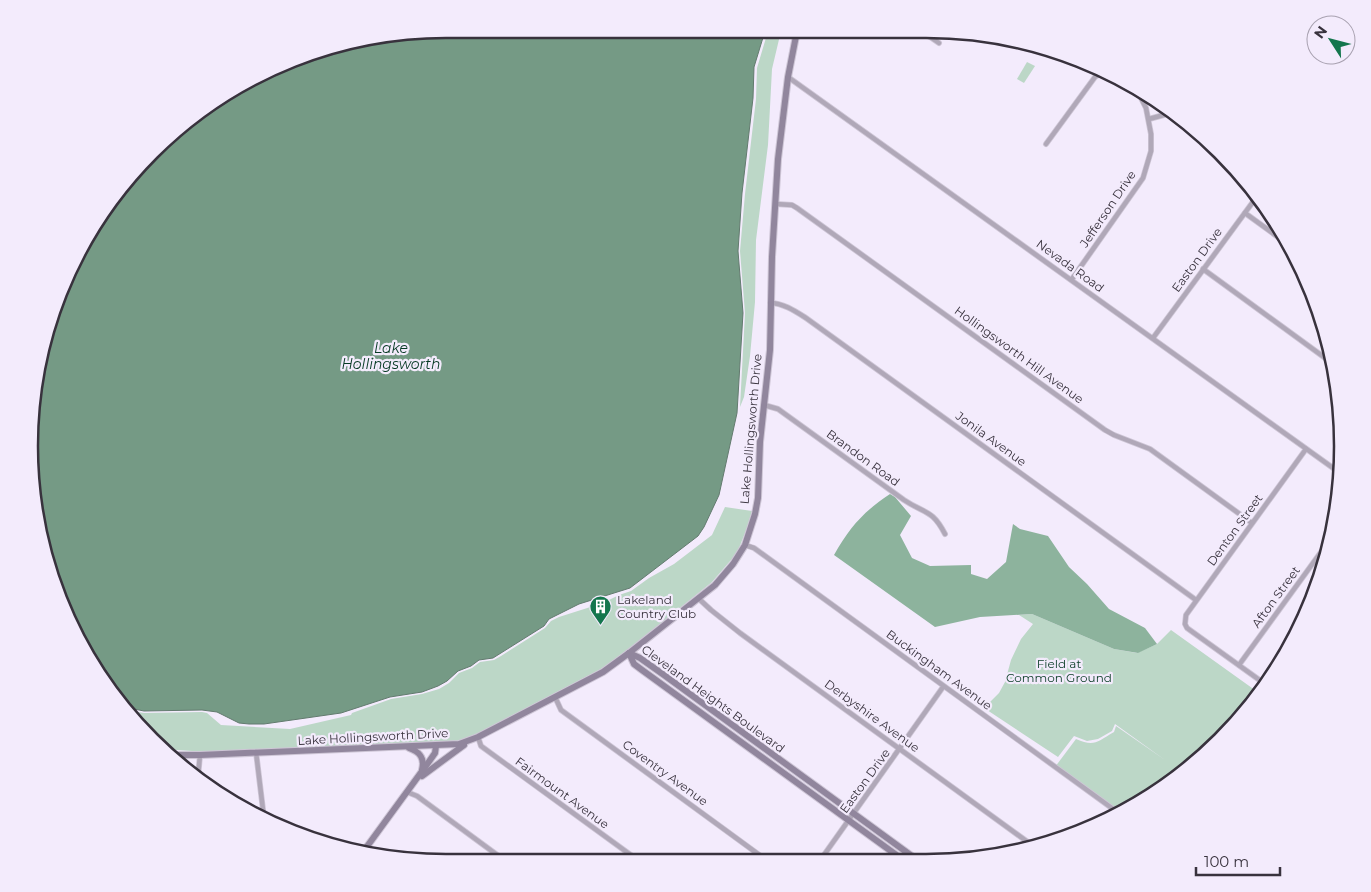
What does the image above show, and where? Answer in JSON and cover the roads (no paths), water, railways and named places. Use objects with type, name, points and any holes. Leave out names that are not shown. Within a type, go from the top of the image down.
[{"type":"street","name":"Lake Hollingsworth Drive","points":[[180,755],[459,744],[477,737],[603,672],[698,598],[726,573],[740,554],[744,545],[755,514],[758,498],[760,442],[770,350],[770,303],[780,138],[788,77],[796,38]]},
{"type":"street","points":[[932,38],[939,43]]},
{"type":"street","points":[[1046,144],[1097,76]]},
{"type":"street","name":"Nevada Road","points":[[788,77],[1333,468]]},
{"type":"street","name":"Jefferson Drive","points":[[1072,279],[1143,178],[1151,151],[1151,134],[1149,119],[1142,100]]},
{"type":"street","points":[[1149,119],[1164,115]]},
{"type":"street","name":"Easton Drive","points":[[1153,338],[1253,202]]},
{"type":"street","name":"Hollingsworth Hill Avenue","points":[[776,204],[792,205],[797,208],[1105,430],[1150,449],[1252,523]]},
{"type":"street","points":[[1245,213],[1274,234]]},
{"type":"street","points":[[1203,268],[1324,357]]},
{"type":"street","name":"Jonila Avenue","points":[[770,303],[776,303],[806,318],[1196,600]]},
{"type":"street","name":"Brandon Road","points":[[764,405],[778,409],[904,500],[916,508],[929,512],[937,520],[945,534]]},
{"type":"street","name":"Denton Street","points":[[1239,665],[1187,628],[1186,615],[1306,449]]},
{"type":"street","name":"Buckingham Avenue","points":[[744,545],[754,548],[1112,809]]},
{"type":"street","name":"Afton Street","points":[[1239,665],[1319,555]]},
{"type":"street","name":"Derbyshire Avenue","points":[[698,598],[710,610],[1027,842]]},
{"type":"street","name":"Cleveland Heights Boulevard","points":[[629,653],[640,658],[909,854]]},
{"type":"street","name":"Cleveland Heights Boulevard","points":[[629,653],[634,664],[895,854]]},
{"type":"street","points":[[1239,665],[1260,680]]},
{"type":"street","name":"Easton Drive","points":[[825,854],[943,687]]},
{"type":"street","name":"Coventry Avenue","points":[[554,697],[561,710],[758,854]]},
{"type":"street","points":[[737,738],[741,732]]},
{"type":"street","points":[[416,779],[446,756],[477,737]]},
{"type":"street","name":"Fairmount Avenue","points":[[477,737],[481,746],[629,854]]},
{"type":"street","points":[[367,847],[435,754],[436,746]]},
{"type":"street","points":[[408,747],[420,754],[424,764],[422,771]]},
{"type":"street","points":[[256,752],[263,811]]},
{"type":"street","points":[[198,771],[200,756]]},
{"type":"street","points":[[407,792],[417,796],[496,854]]},
{"type":"water","name":"Lake Hollingsworth","points":[[419,38],[763,38],[754,67],[753,98],[742,193],[738,251],[743,313],[737,413],[719,495],[698,536],[630,588],[579,604],[549,619],[544,626],[493,658],[479,660],[471,666],[458,671],[447,681],[422,692],[390,697],[341,713],[264,724],[239,723],[217,712],[202,710],[144,711],[134,709],[106,673],[80,627],[59,577],[45,526],[41,499],[38,473],[38,419],[45,366],[51,340],[59,315],[80,265],[106,219],[122,197],[157,157],[197,122],[242,92],[315,59],[366,45]]},
{"type":"place","name":"Lakeland Country Club","points":[[601,626]]},
{"type":"park label","name":"Field at Common Ground","points":[[1059,671]]}]
